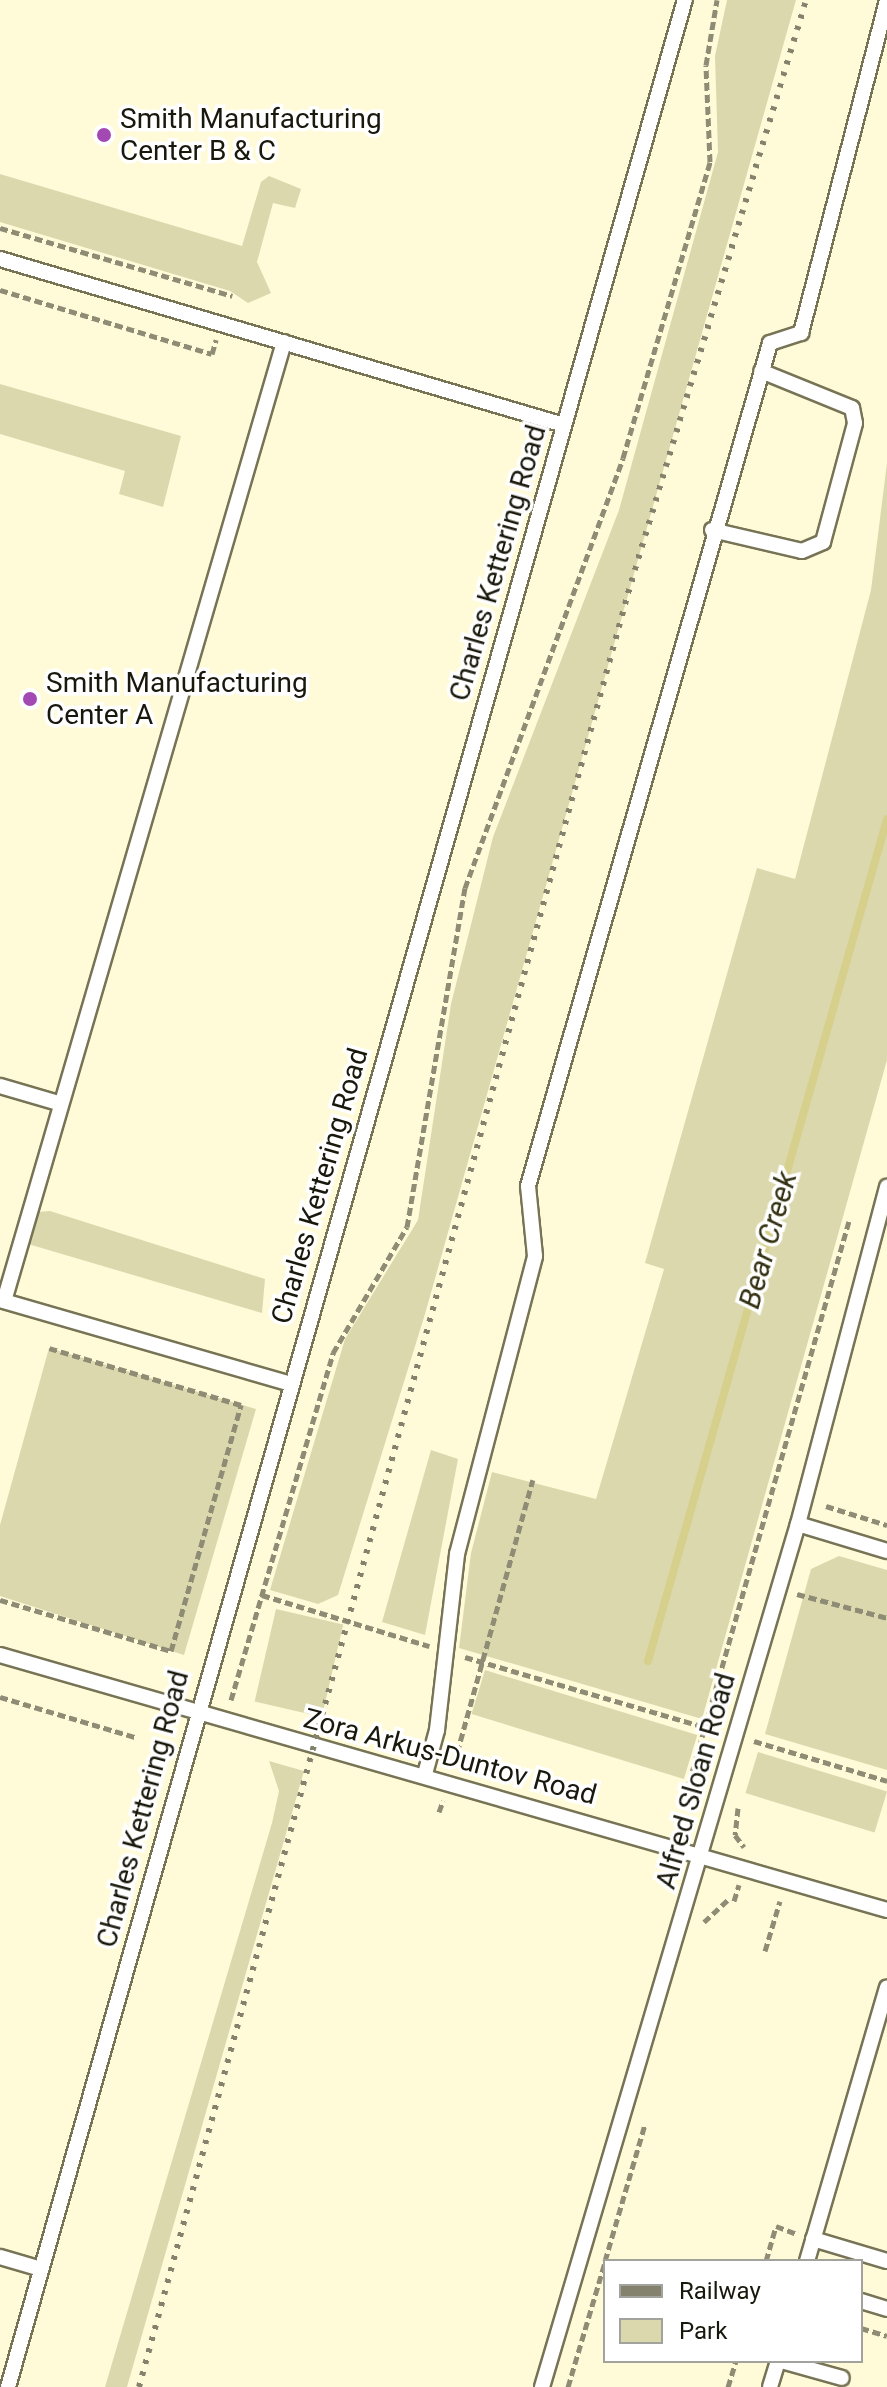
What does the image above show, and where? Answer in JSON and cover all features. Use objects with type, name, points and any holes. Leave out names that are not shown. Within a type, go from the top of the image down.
[{"type":"lane","name":"Charles Kettering Road","points":[[8,2387],[195,1714],[685,0]]},
{"type":"lane","points":[[425,1774],[448,1652],[457,1554],[535,1256],[528,1186],[712,530],[770,343],[801,333],[887,1]]},
{"type":"lane","points":[[0,259],[564,425]]},
{"type":"lane","points":[[284,342],[2,1301],[291,1384]]},
{"type":"lane","points":[[712,530],[802,551],[823,542],[855,423],[852,408],[761,371]]},
{"type":"lane","points":[[0,1086],[58,1103]]},
{"type":"lane","name":"Alfred Sloan Road","points":[[542,2387],[798,1524],[887,1187]]},
{"type":"lane","points":[[798,1524],[887,1551]]},
{"type":"lane","name":"Zora Arkus-Duntov Road","points":[[0,1655],[195,1714],[450,1780],[887,1910]]},
{"type":"lane","points":[[808,2259],[887,1987]]},
{"type":"lane","points":[[813,2239],[887,2261]]},
{"type":"lane","points":[[0,2257],[41,2269]]},
{"type":"lane","points":[[863,2302],[887,2309]]},
{"type":"lane","points":[[770,2387],[779,2363]]},
{"type":"lane","points":[[787,2363],[842,2378]]},
{"type":"path","points":[[225,1722],[333,1353],[407,1227],[465,888],[623,458],[710,162],[706,65],[717,0]]},
{"type":"path","points":[[0,228],[232,296]]},
{"type":"path","points":[[0,290],[212,354],[221,324]]},
{"type":"path","points":[[689,1783],[849,1221]]},
{"type":"path","points":[[0,1600],[171,1651],[241,1405],[49,1348]]},
{"type":"path","points":[[439,1812],[533,1480]]},
{"type":"path","points":[[826,1506],[887,1525]]},
{"type":"path","points":[[798,1592],[887,1618]]},
{"type":"path","points":[[262,1595],[706,1727]]},
{"type":"path","points":[[0,1697],[135,1737]]},
{"type":"path","points":[[753,1741],[887,1781]]},
{"type":"path","points":[[735,1835],[739,1798]]},
{"type":"path","points":[[765,1951],[786,1881]]},
{"type":"path","points":[[699,1932],[729,1899]]},
{"type":"path","points":[[606,2259],[648,2114]]},
{"type":"path","points":[[767,2259],[776,2226],[813,2239]]},
{"type":"path","points":[[568,2387],[603,2269]]},
{"type":"path","points":[[863,2329],[887,2336]]},
{"type":"path","points":[[728,2387],[735,2363]]},
{"type":"green space","points":[[727,0],[796,0],[425,1314],[338,1595],[318,1604],[270,1590],[345,1339],[418,1220],[451,1004],[493,837],[619,510],[718,152],[715,56]]},
{"type":"green space","points":[[0,174],[242,246],[261,182],[269,176],[301,189],[295,208],[273,203],[257,262],[271,293],[248,303],[230,291],[0,222]]},
{"type":"green space","points":[[0,384],[181,436],[163,507],[119,494],[125,471],[0,434]]},
{"type":"green space","points":[[887,463],[887,1060],[702,1719],[459,1648],[471,1553],[492,1472],[596,1499],[664,1269],[645,1263],[757,868],[795,879],[871,590]]},
{"type":"green space","points":[[50,1211],[265,1279],[262,1313],[28,1244],[38,1212]]},
{"type":"green space","points":[[49,1348],[256,1409],[184,1655],[0,1596],[0,1525]]},
{"type":"green space","points":[[431,1450],[458,1459],[425,1635],[382,1622]]},
{"type":"green space","points":[[839,1556],[887,1570],[887,1770],[765,1734],[811,1569]]},
{"type":"green space","points":[[276,1609],[343,1625],[322,1717],[255,1702]]},
{"type":"green space","points":[[485,1670],[697,1735],[684,1779],[472,1714]]},
{"type":"green space","points":[[758,1752],[887,1791],[875,1833],[745,1793]]},
{"type":"green space","points":[[269,1761],[304,1771],[127,2387],[105,2387],[272,1823],[279,1791]]},
{"type":"waterway","name":"Bear Creek","points":[[648,1661],[887,819]]},
{"type":"railway","points":[[139,2387],[628,593],[806,0]]},
{"type":"place","name":"Smith Manufacturing Center B & C","points":[[104,135]]},
{"type":"place","name":"Smith Manufacturing Center A","points":[[30,699]]}]
